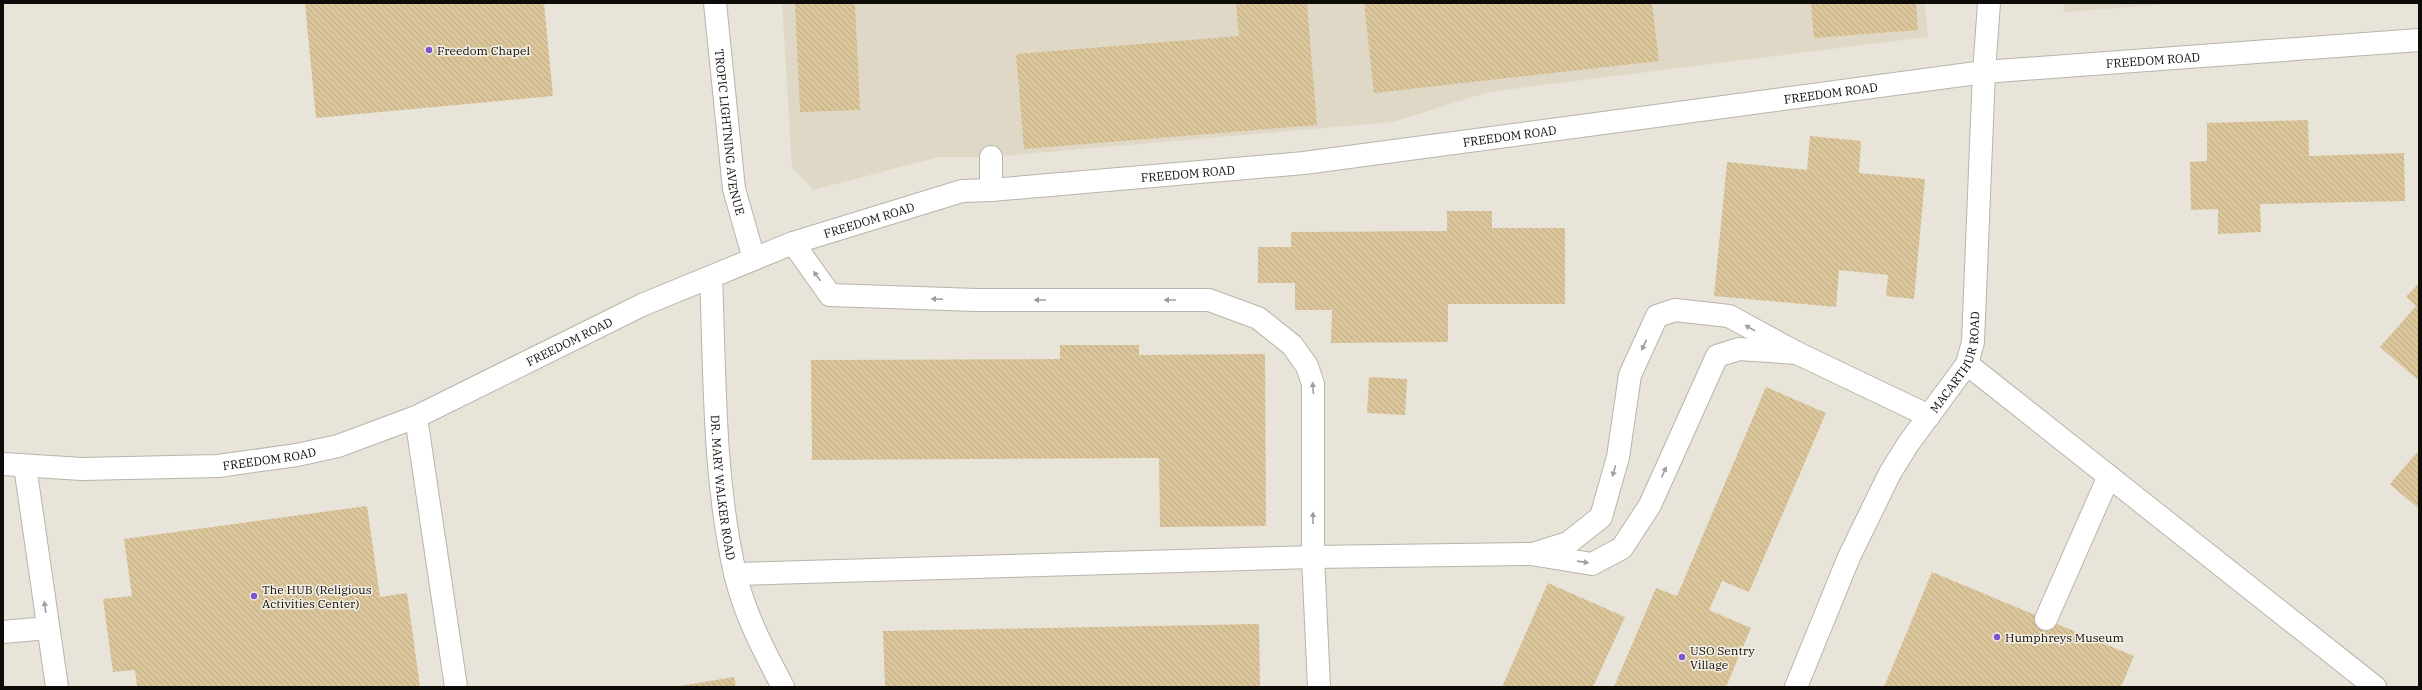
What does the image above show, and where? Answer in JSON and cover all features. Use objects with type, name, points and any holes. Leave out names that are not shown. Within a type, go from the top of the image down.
[{"type":"street","name":"TROPIC LIGHTNING AVENUE","points":[[715,3],[734,190],[754,259]]},
{"type":"street","name":"MACARTHUR ROAD","points":[[1796,687],[1849,557],[1890,473],[1908,444],[1967,364],[1973,342],[1984,72],[1989,3]]},
{"type":"street","name":"FREEDOM ROAD","points":[[3,464],[82,469],[218,466],[297,455],[338,446],[416,417],[642,305],[793,243],[962,191],[991,190],[1304,162],[1984,72],[2419,40]]},
{"type":"street","points":[[991,157],[991,190]]},
{"type":"street","points":[[793,243],[830,295],[976,300],[1209,300],[1258,318],[1292,345],[1307,366],[1313,384],[1313,557],[1319,687]]},
{"type":"street","name":"DR. MARY WALKER ROAD","points":[[711,277],[719,480],[735,574],[758,640],[783,687]]},
{"type":"street","points":[[1531,554],[1568,543],[1600,518],[1618,457],[1630,375],[1657,316],[1675,310],[1729,316],[1797,353],[1930,416]]},
{"type":"street","points":[[735,574],[1313,557],[1531,554],[1592,564],[1622,548],[1650,505],[1717,356],[1739,348],[1797,353]]},
{"type":"street","points":[[1967,364],[2375,687]]},
{"type":"street","points":[[416,417],[456,687]]},
{"type":"street","points":[[25,466],[57,687]]},
{"type":"street","points":[[2046,619],[2109,476]]},
{"type":"street","points":[[3,632],[48,628]]},
{"type":"shaded area","points":[[782,3],[1925,3],[1928,37],[1489,92],[1393,122],[991,157],[939,157],[813,190],[792,167]]},
{"type":"shaded area","points":[[2063,3],[2181,3],[2064,12]]},
{"type":"building","name":"Freedom Chapel","points":[[305,3],[544,3],[553,96],[316,118]]},
{"type":"building","points":[[795,3],[855,3],[860,110],[800,112]]},
{"type":"building","points":[[1236,3],[1307,3],[1317,125],[1024,149],[1016,54],[1239,36]]},
{"type":"building","points":[[1364,3],[1652,3],[1659,61],[1374,93]]},
{"type":"building","points":[[1811,3],[1916,3],[1918,30],[1814,38]]},
{"type":"building","points":[[2308,120],[2309,156],[2404,153],[2405,201],[2260,204],[2261,232],[2218,234],[2218,209],[2191,210],[2190,162],[2207,161],[2207,123]]},
{"type":"building","points":[[1810,136],[1861,141],[1859,173],[1925,179],[1914,299],[1886,296],[1888,275],[1839,270],[1836,307],[1714,296],[1727,162],[1807,170]]},
{"type":"building","points":[[1447,211],[1492,211],[1492,228],[1565,228],[1565,304],[1448,304],[1448,342],[1331,343],[1332,310],[1295,310],[1295,283],[1258,283],[1258,247],[1291,247],[1291,232],[1447,231]]},
{"type":"building","points":[[2419,283],[2419,381],[2380,347],[2416,306],[2406,297]]},
{"type":"building","points":[[1060,345],[1139,345],[1139,355],[1265,354],[1266,526],[1160,527],[1159,458],[812,460],[811,360],[1060,359]]},
{"type":"building","points":[[1369,377],[1407,379],[1405,415],[1367,413]]},
{"type":"building","points":[[1766,387],[1826,413],[1749,592],[1722,581],[1709,610],[1751,628],[1726,687],[1614,687],[1656,588],[1677,596]]},
{"type":"building","points":[[2419,450],[2419,509],[2390,484]]},
{"type":"building","name":"The HUB (Religious Activities Center)","points":[[367,506],[380,597],[407,593],[420,687],[137,687],[135,670],[113,672],[103,599],[132,596],[124,539]]},
{"type":"building","name":"Humphreys Museum","points":[[1932,572],[2134,656],[2121,687],[1884,687]]},
{"type":"building","points":[[1548,583],[1625,617],[1593,687],[1502,687]]},
{"type":"building","points":[[1259,624],[1260,687],[885,687],[883,631]]},
{"type":"building","points":[[734,677],[736,687],[679,687],[679,686]]},
{"type":"place","name":"Freedom Chapel","points":[[429,50]]},
{"type":"place","name":"The HUB (Religious Activities Center)","points":[[254,596]]},
{"type":"place","name":"Humphreys Museum","points":[[1997,637]]},
{"type":"place","name":"USO Sentry Village","points":[[1682,657]]}]
